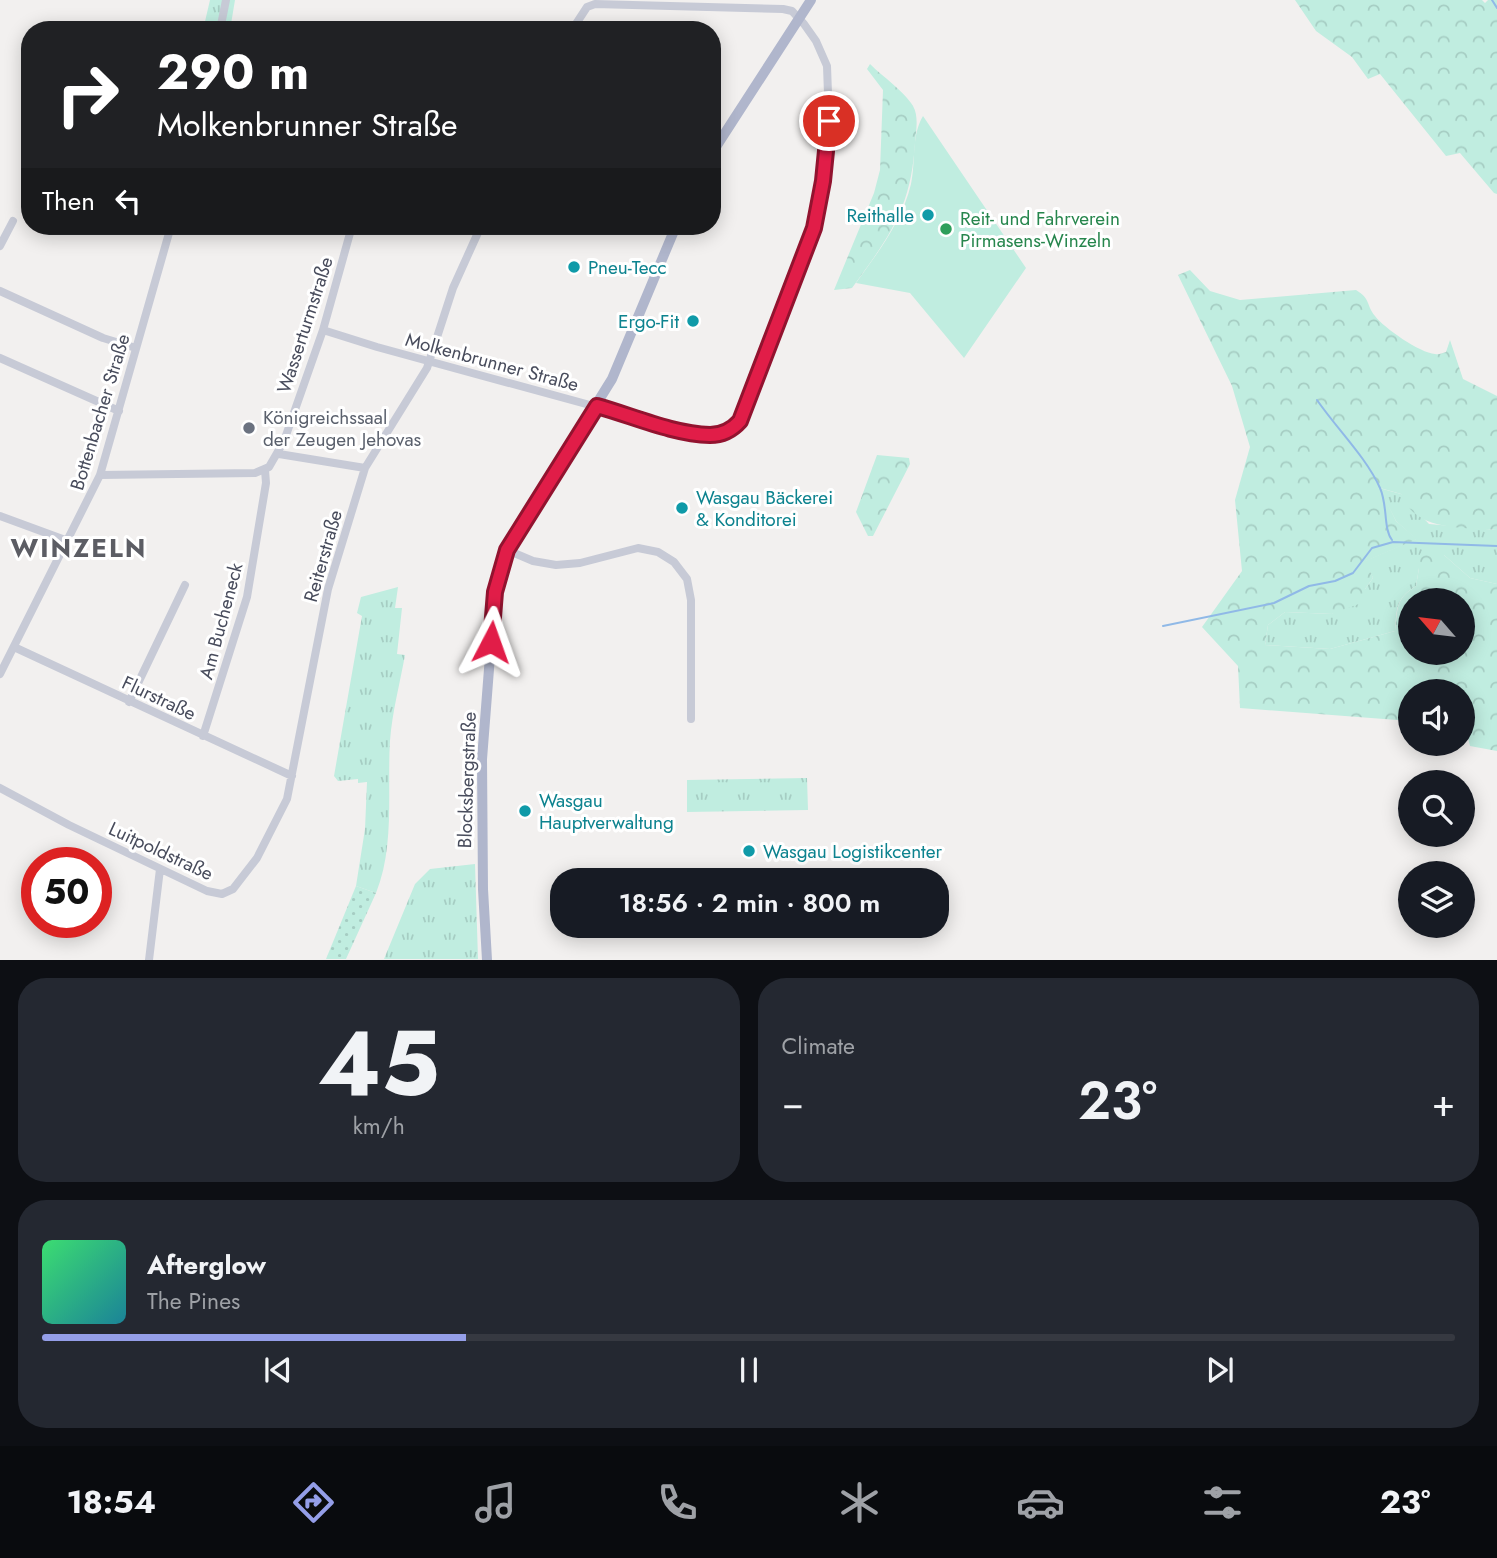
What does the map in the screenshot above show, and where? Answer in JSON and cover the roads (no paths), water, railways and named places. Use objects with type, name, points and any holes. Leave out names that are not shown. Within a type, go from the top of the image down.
[{"type":"main road","points":[[721,139],[811,0]]},
{"type":"main road","name":"Blocksbergstraße","points":[[487,960],[483,889],[482,759],[495,592],[507,550],[597,406],[617,368],[672,235]]},
{"type":"street","points":[[222,21],[226,0]]},
{"type":"street","points":[[578,21],[587,7],[595,4],[783,9],[799,18]]},
{"type":"street","name":"Molkenbrunner Straße","points":[[323,330],[430,362],[695,432],[712,435],[729,431],[745,413],[793,287],[814,228],[823,181],[829,121],[827,66],[816,41],[799,18]]},
{"type":"street","points":[[0,246],[13,221]]},
{"type":"street","name":"Bottenbacher Straße","points":[[0,674],[100,475],[168,235]]},
{"type":"street","name":"Wasserturmstraße","points":[[265,470],[279,454],[323,330],[349,235]]},
{"type":"street","name":"Reiterstraße","points":[[292,776],[328,589],[365,468],[430,362],[453,288],[477,235]]},
{"type":"street","points":[[0,291],[103,338],[136,348]]},
{"type":"street","points":[[0,358],[119,411]]},
{"type":"street","points":[[279,454],[365,468]]},
{"type":"street","points":[[100,475],[245,473],[265,470]]},
{"type":"street","name":"Am Bucheneck","points":[[203,736],[247,597],[266,484],[265,470]]},
{"type":"street","points":[[0,516],[68,541]]},
{"type":"street","points":[[507,550],[533,561],[556,565],[580,563],[638,548],[658,552],[674,562],[687,579],[691,600],[691,719]]},
{"type":"street","points":[[129,702],[185,585]]},
{"type":"street","name":"Flurstraße","points":[[14,647],[292,776]]},
{"type":"street","name":"Luitpoldstraße","points":[[0,788],[159,869],[213,893],[222,894],[229,891],[244,876],[268,839],[287,799],[292,776]]},
{"type":"street","points":[[149,960],[159,869]]},
{"type":"waterway","points":[[1492,0],[1497,8]]},
{"type":"waterway","points":[[1317,400],[1359,454],[1380,488],[1387,529],[1392,540]]},
{"type":"waterway","points":[[1163,626],[1274,603],[1309,586],[1335,581],[1353,573],[1372,548],[1393,542],[1497,546]]},
{"type":"place","name":"Reithalle","points":[[928,215]]},
{"type":"place","name":"Reit- und Fahrverein Pirmasens-Winzeln","points":[[946,229]]},
{"type":"place","name":"Pneu-Tecc","points":[[574,267]]},
{"type":"place","name":"Ergo-Fit","points":[[693,321]]},
{"type":"place","name":"Königreichssaal der Zeugen Jehovas","points":[[249,428]]},
{"type":"place","name":"Wasgau Bäckerei & Konditorei","points":[[682,508]]},
{"type":"place","name":"Wasgau Hauptverwaltung","points":[[525,811]]},
{"type":"place","name":"Wasgau Logistikcenter","points":[[749,851]]},
{"type":"district","name":"WINZELN","points":[[79,548]]}]
